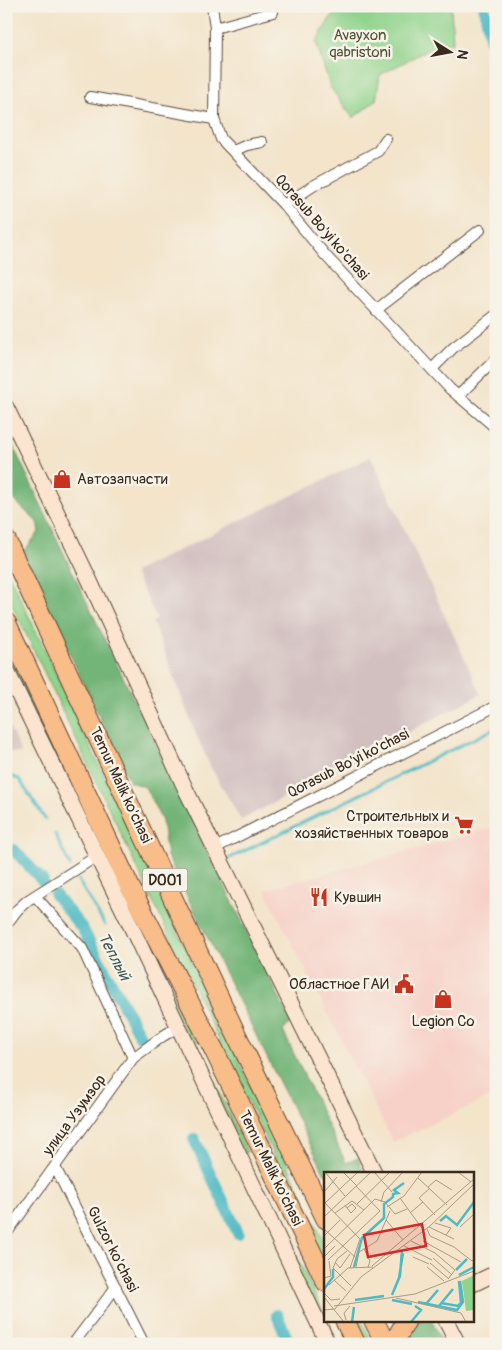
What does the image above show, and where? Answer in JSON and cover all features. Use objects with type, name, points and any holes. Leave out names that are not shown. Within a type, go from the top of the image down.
[{"type":"highway","name":"Temur Malik ko'chasi","points":[[6,540],[237,1036],[324,1215]]},
{"type":"highway","name":"Temur Malik ko'chasi","points":[[6,622],[133,892],[213,1048],[324,1278]]},
{"type":"highway","points":[[305,1176],[324,1179]]},
{"type":"highway","points":[[345,1322],[356,1344]]},
{"type":"highway","points":[[375,1322],[386,1344]]},
{"type":"highway","points":[[393,1344],[405,1322]]},
{"type":"street","name":"Qorasub Bo'yi ko'chasi","points":[[212,6],[215,28],[214,119],[221,139],[284,204],[325,255],[432,369],[458,396],[494,425]]},
{"type":"street","points":[[215,28],[273,12]]},
{"type":"street","points":[[90,97],[214,119]]},
{"type":"street","points":[[284,204],[378,151],[386,139]]},
{"type":"street","points":[[233,152],[247,145],[262,142]]},
{"type":"street","points":[[376,310],[480,230]]},
{"type":"street","points":[[432,369],[454,348],[496,316]]},
{"type":"street","points":[[458,396],[496,359]]},
{"type":"street","points":[[6,407],[182,781],[374,1172]]},
{"type":"street","points":[[6,669],[328,1344]]},
{"type":"street","points":[[29,717],[37,687]]},
{"type":"street","name":"Qorasub Bo'yi ko'chasi","points":[[215,848],[496,706]]},
{"type":"street","points":[[6,925],[17,910],[28,900],[96,856]]},
{"type":"street","points":[[110,884],[133,892]]},
{"type":"street","points":[[35,896],[82,948],[133,1058]]},
{"type":"street","name":"улица Узумзор","points":[[6,1234],[133,1058],[178,1027]]},
{"type":"street","name":"Gulzor ko'chasi","points":[[55,1167],[144,1344]]},
{"type":"street","points":[[474,1284],[496,1274]]},
{"type":"street","points":[[73,1344],[116,1288]]},
{"type":"street","points":[[447,1322],[458,1344]]},
{"type":"shaded area","points":[[371,457],[481,694],[241,820],[210,766],[193,727],[152,622],[157,619],[134,572]]},
{"type":"shaded area","points":[[6,719],[21,753],[6,752]]},
{"type":"shaded area","name":"Областное ГАИ","points":[[496,827],[496,1094],[393,1142],[265,890]]},
{"type":"green space","name":"Avayxon qabristoni","points":[[347,6],[451,6],[453,42],[433,47],[380,75],[376,100],[353,118],[330,87],[316,42],[331,17]]},
{"type":"green space","points":[[6,431],[102,634],[291,1022],[283,1031],[346,1163],[358,1158],[363,1171],[324,1172],[167,856],[162,821],[145,787],[130,782],[21,555],[39,532],[37,522],[6,491]]},
{"type":"green space","points":[[6,568],[324,1242],[324,1261],[6,592]]},
{"type":"green space","points":[[6,643],[30,694],[28,704],[6,659]]},
{"type":"green space","points":[[119,895],[129,900],[247,1152],[242,1154]]},
{"type":"green space","points":[[266,1193],[324,1313],[324,1322],[328,1322],[339,1344],[332,1344],[261,1195]]},
{"type":"green space","points":[[353,1322],[362,1322],[373,1344],[364,1344]]},
{"type":"green space","points":[[413,1322],[432,1322],[443,1344],[402,1344]]},
{"type":"waterway","points":[[484,6],[496,66]]},
{"type":"waterway","points":[[228,859],[496,728]]},
{"type":"waterway","points":[[6,775],[19,779],[45,819]]},
{"type":"waterway","points":[[55,834],[70,866]]},
{"type":"waterway","name":"Теплый","points":[[14,850],[43,881]]},
{"type":"waterway","points":[[78,880],[105,925]]},
{"type":"waterway","name":"Теплый","points":[[55,895],[82,928],[140,1036]]},
{"type":"waterway","name":"Теплый","points":[[194,1139],[238,1233]]},
{"type":"waterway","name":"Теплый","points":[[277,1315],[289,1343]]},
{"type":"place","name":"Автозапчасти","points":[[62,479]]},
{"type":"place","name":"Строительных и хозяйственных товаров","points":[[464,825]]},
{"type":"place","name":"Кувшин","points":[[319,897]]},
{"type":"place","name":"Областное ГАИ","points":[[404,984]]},
{"type":"place","name":"Legion Co","points":[[443,999]]}]
